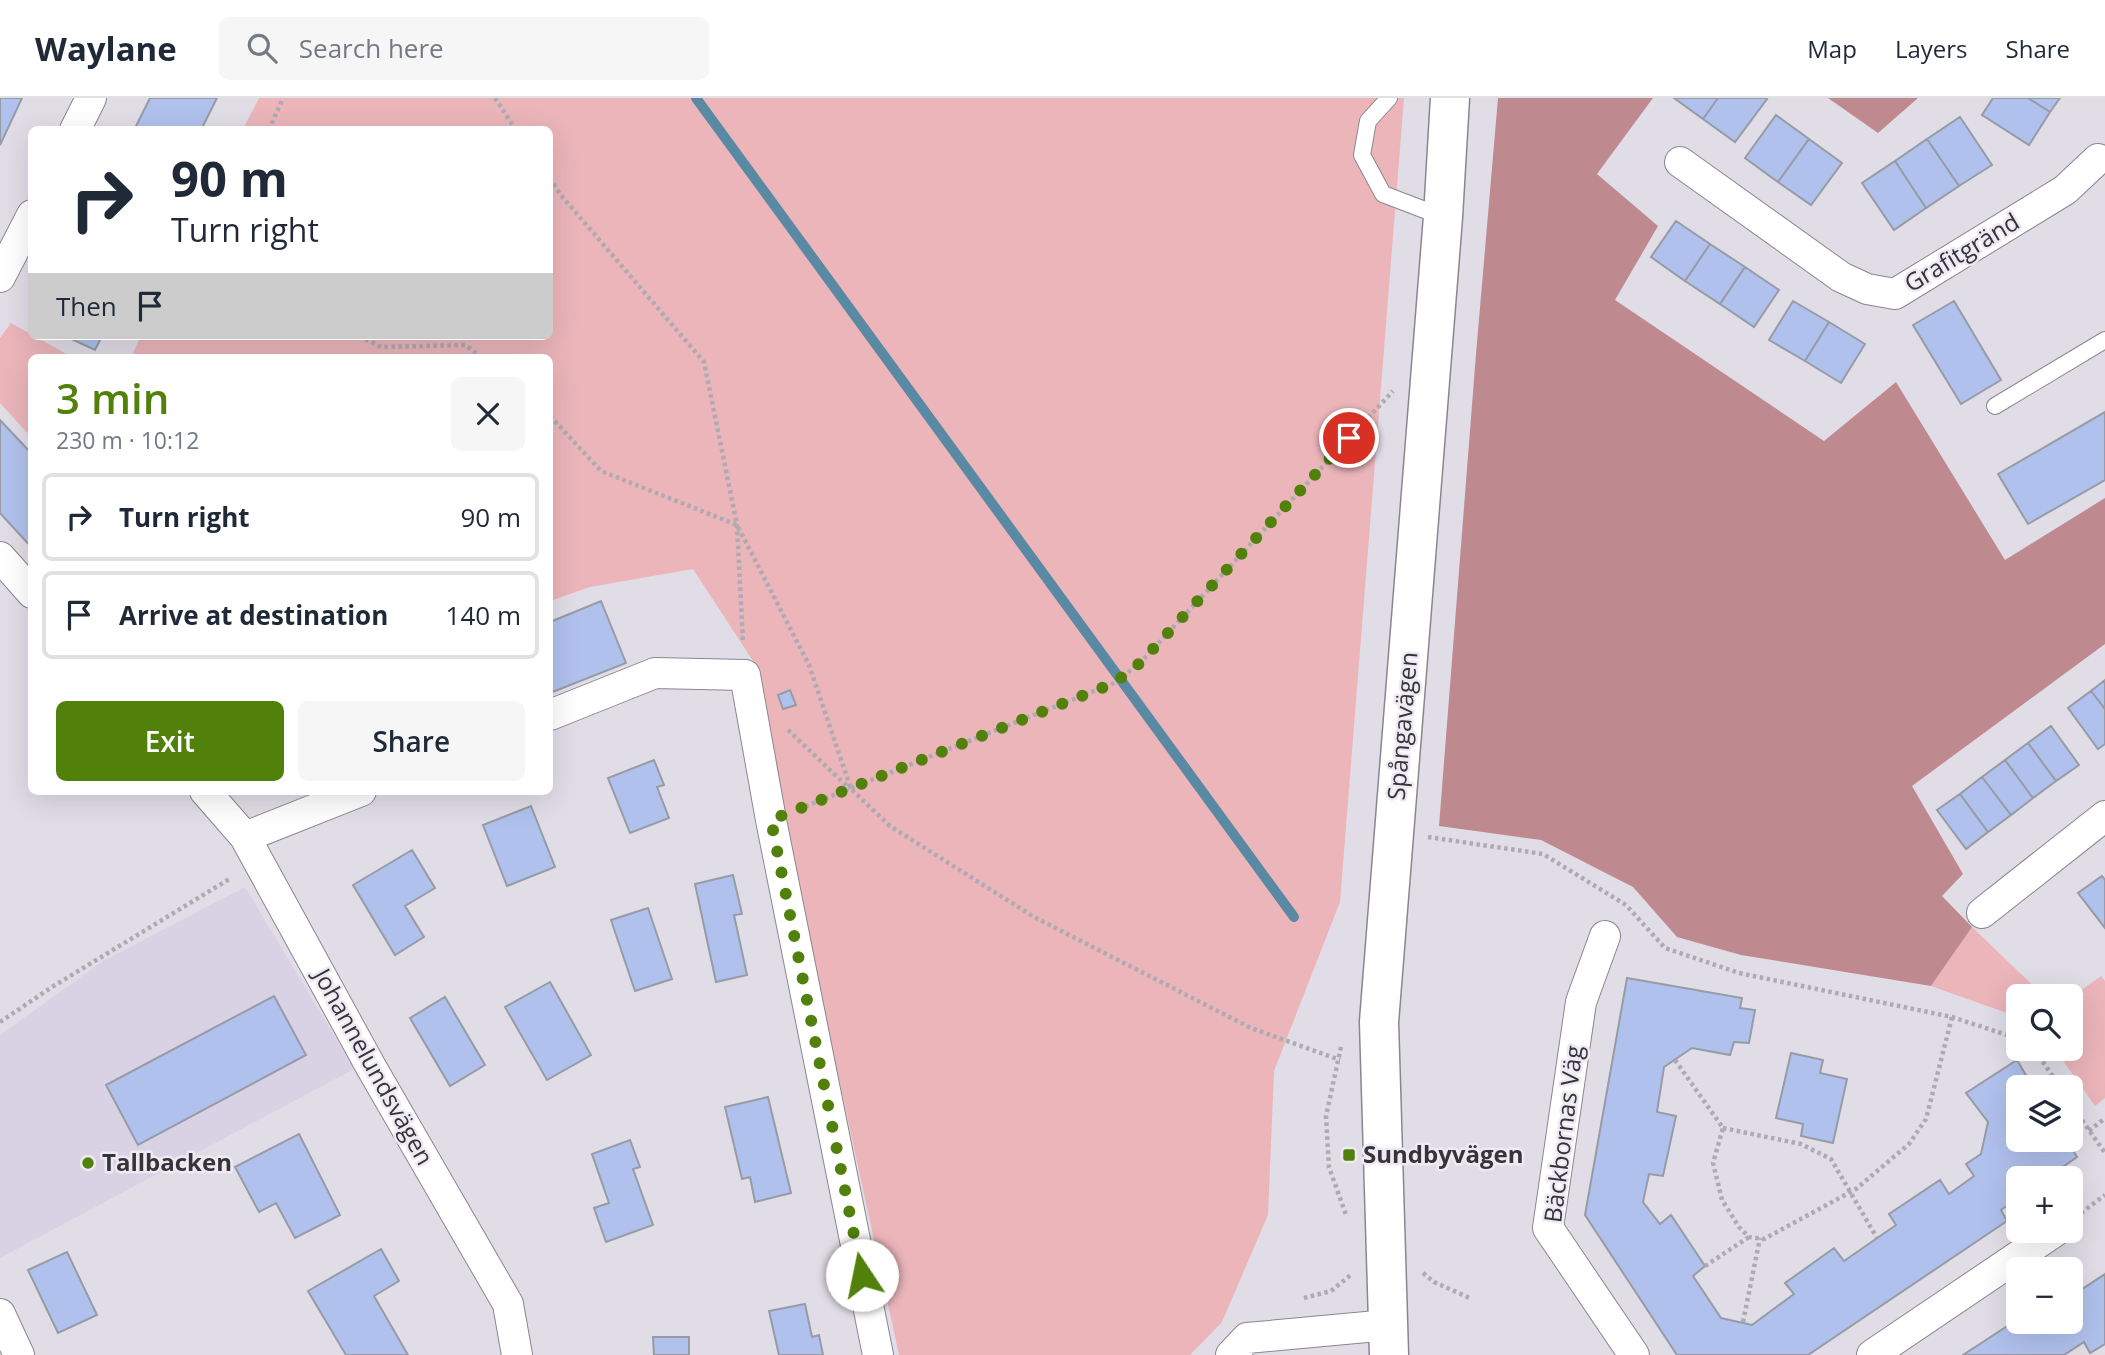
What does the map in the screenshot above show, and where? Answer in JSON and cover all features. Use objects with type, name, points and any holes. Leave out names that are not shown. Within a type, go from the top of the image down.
[{"type":"street","points":[[77,126],[91,98]]},
{"type":"street","name":"Spångavägen","points":[[1388,1340],[1380,1023],[1450,98]]},
{"type":"street","name":"Grafitgränd","points":[[1680,162],[1841,277],[1867,289],[1895,294],[2065,190],[2103,161]]},
{"type":"street","points":[[0,277],[28,223]]},
{"type":"street","points":[[0,557],[28,588]]},
{"type":"street","points":[[553,714],[655,673],[745,675],[771,820],[878,1355]]},
{"type":"street","name":"Johannelundsvägen","points":[[208,795],[252,849],[371,1067],[508,1304],[517,1355]]},
{"type":"street","points":[[252,849],[353,795]]},
{"type":"street","points":[[1982,913],[2105,816]]},
{"type":"street","name":"Bäckbornas Väg","points":[[1605,936],[1581,1002],[1548,1228],[1634,1355]]},
{"type":"street","points":[[1872,1355],[2037,1243]]},
{"type":"street","points":[[0,1314],[19,1355]]},
{"type":"street","points":[[1231,1355],[1247,1338],[1388,1340]]},
{"type":"lane","points":[[1389,98],[1368,121],[1362,155],[1383,194],[1443,217]]},
{"type":"lane","points":[[1995,406],[2105,340]]},
{"type":"path","points":[[271,126],[283,98]]},
{"type":"path","points":[[495,98],[513,126]]},
{"type":"path","points":[[553,182],[704,362],[737,525],[745,675]]},
{"type":"path","points":[[367,340],[381,347],[464,345],[477,354]]},
{"type":"path","points":[[771,820],[1114,683],[1140,663],[1396,387]]},
{"type":"path","points":[[553,419],[601,471],[737,525],[809,665],[851,789]]},
{"type":"path","points":[[751,714],[790,731],[890,826],[1034,917],[1251,1028],[1340,1060]]},
{"type":"path","points":[[1424,836],[1542,854],[1626,905],[1665,948],[1739,973],[1952,1017],[2006,1035]]},
{"type":"path","points":[[0,1022],[252,849]]},
{"type":"path","points":[[1705,1266],[1749,1237],[1764,1239],[1850,1192],[1885,1167],[1909,1144],[1926,1119],[1952,1017]]},
{"type":"path","points":[[1675,1060],[1723,1128],[1801,1144],[1831,1159],[1877,1238]]},
{"type":"path","points":[[2089,1131],[2105,1118]]},
{"type":"path","points":[[2083,1122],[2105,1153]]},
{"type":"path","points":[[1723,1128],[1713,1163],[1723,1200],[1749,1237]]},
{"type":"path","points":[[2083,1211],[2105,1195]]},
{"type":"path","points":[[1743,1322],[1760,1238]]},
{"type":"path","points":[[1415,1266],[1434,1282],[1472,1299]]},
{"type":"shaded area","points":[[259,98],[1404,98],[1340,902],[1274,1071],[1268,1215],[1222,1322],[1190,1355],[899,1355],[787,840],[755,664],[693,569],[590,587],[553,600],[553,354],[132,354],[139,340],[553,340],[553,126],[245,126]]},
{"type":"shaded area","points":[[1498,98],[1653,98],[1597,174],[1658,226],[1615,300],[1824,441],[1896,382],[2005,560],[2105,498],[2105,644],[1912,786],[1963,874],[1942,896],[1972,927],[1931,986],[1741,955],[1677,937],[1633,887],[1541,840],[1439,826]]},
{"type":"shaded area","points":[[1828,98],[1918,98],[1878,133]]},
{"type":"shaded area","points":[[11,323],[28,332],[28,340],[42,340],[67,354],[28,354],[28,434],[0,403],[0,338]]},
{"type":"shaded area","name":"Tallbacken","points":[[245,887],[354,1069],[0,1258],[0,1035],[103,961]]},
{"type":"shaded area","points":[[1972,927],[2031,984],[2006,984],[2006,1013],[1931,986]]},
{"type":"shaded area","points":[[2101,976],[2105,981],[2105,1098],[2095,1106],[2083,1089],[2083,1075],[2073,1075],[2063,1061],[2083,1061],[2083,989]]},
{"type":"building","points":[[0,98],[22,98],[0,145]]},
{"type":"building","points":[[150,98],[217,98],[203,126],[136,126]]},
{"type":"building","points":[[1674,98],[1718,98],[1703,119]]},
{"type":"building","points":[[1718,98],[1767,99],[1735,142],[1703,119]]},
{"type":"building","points":[[1993,98],[2028,98],[2050,112],[2029,145],[1982,115]]},
{"type":"building","points":[[2028,98],[2060,98],[2050,112]]},
{"type":"building","points":[[1776,115],[1809,139],[1778,182],[1745,158]]},
{"type":"building","points":[[1960,117],[1992,165],[1959,186],[1927,139]]},
{"type":"building","points":[[1809,139],[1842,163],[1811,205],[1778,182]]},
{"type":"building","points":[[1927,139],[1959,186],[1926,208],[1895,161]]},
{"type":"building","points":[[1895,161],[1926,208],[1894,230],[1862,183]]},
{"type":"building","points":[[1676,221],[1710,244],[1685,281],[1651,257]]},
{"type":"building","points":[[1710,244],[1745,267],[1720,304],[1685,281]]},
{"type":"building","points":[[1745,267],[1779,290],[1754,327],[1720,304]]},
{"type":"building","points":[[1793,301],[1829,322],[1805,361],[1769,340]]},
{"type":"building","points":[[1954,301],[2001,380],[1961,404],[1913,325]]},
{"type":"building","points":[[1829,322],[1865,344],[1841,383],[1805,361]]},
{"type":"building","points":[[74,340],[100,340],[95,350]]},
{"type":"building","points":[[2105,412],[2105,480],[2028,524],[1998,474]]},
{"type":"building","points":[[0,420],[28,450],[28,544],[0,513]]},
{"type":"building","points":[[601,601],[626,663],[553,692],[553,621]]},
{"type":"building","points":[[2105,680],[2105,709],[2091,691]]},
{"type":"building","points":[[790,690],[796,705],[783,709],[778,695]]},
{"type":"building","points":[[2091,691],[2105,709],[2105,744],[2098,749],[2068,708]]},
{"type":"building","points":[[2051,726],[2079,765],[2056,781],[2028,743]]},
{"type":"building","points":[[2028,743],[2056,781],[2033,798],[2005,760]]},
{"type":"building","points":[[654,760],[664,785],[657,787],[669,818],[630,833],[608,778]]},
{"type":"building","points":[[2005,760],[2033,798],[2011,815],[1982,777]]},
{"type":"building","points":[[1982,777],[2011,815],[1988,832],[1960,794]]},
{"type":"building","points":[[1960,794],[1988,832],[1966,849],[1937,810]]},
{"type":"building","points":[[531,806],[555,867],[507,886],[483,825]]},
{"type":"building","points":[[412,850],[435,888],[405,906],[424,937],[395,955],[353,885]]},
{"type":"building","points":[[733,875],[742,914],[734,915],[747,975],[716,982],[695,884]]},
{"type":"building","points":[[2102,876],[2105,880],[2105,928],[2078,893]]},
{"type":"building","points":[[648,908],[672,979],[635,991],[611,920]]},
{"type":"building","points":[[1627,978],[1742,998],[1740,1008],[1755,1010],[1749,1043],[1734,1042],[1730,1055],[1692,1048],[1664,1067],[1657,1112],[1676,1116],[1663,1176],[1649,1174],[1643,1202],[1660,1224],[1671,1215],[1705,1266],[1693,1276],[1721,1318],[1752,1325],[1794,1294],[1785,1283],[1834,1248],[1844,1261],[1896,1225],[1889,1214],[1940,1180],[1949,1194],[1974,1176],[1966,1164],[1981,1154],[1988,1122],[1966,1093],[2015,1061],[2026,1075],[2006,1075],[2006,1152],[2074,1152],[2077,1157],[2064,1166],[2006,1166],[2006,1206],[2001,1210],[2006,1222],[1808,1355],[1677,1355],[1585,1215]]},
{"type":"building","points":[[550,982],[591,1055],[547,1080],[505,1007]]},
{"type":"building","points":[[274,996],[306,1055],[138,1145],[106,1085]]},
{"type":"building","points":[[445,997],[485,1065],[450,1086],[410,1018]]},
{"type":"building","points":[[1791,1053],[1823,1060],[1820,1073],[1847,1079],[1833,1143],[1801,1136],[1803,1124],[1776,1118]]},
{"type":"building","points":[[768,1097],[791,1193],[755,1202],[750,1177],[742,1179],[725,1107]]},
{"type":"building","points":[[299,1134],[340,1215],[295,1238],[276,1203],[259,1212],[235,1167]]},
{"type":"building","points":[[630,1140],[640,1167],[633,1169],[653,1225],[606,1242],[594,1208],[609,1203],[592,1154]]},
{"type":"building","points":[[381,1249],[399,1281],[374,1296],[408,1355],[346,1355],[308,1291]]},
{"type":"building","points":[[67,1252],[97,1315],[58,1333],[28,1270]]},
{"type":"building","points":[[2105,1274],[2105,1344],[2090,1353],[2084,1342],[2064,1355],[1963,1355],[2006,1327],[2006,1334],[2083,1334],[2083,1288]]},
{"type":"building","points":[[805,1304],[812,1337],[819,1335],[823,1355],[779,1355],[769,1311]]},
{"type":"building","points":[[653,1337],[689,1337],[689,1355],[654,1355]]},
{"type":"waterway","points":[[696,98],[1294,917]]},
{"type":"place","name":"Sundbyvägen","points":[[1349,1155]]},
{"type":"place","name":"Tallbacken","points":[[88,1163]]},
{"type":"route","points":[[862,1275],[771,820],[1114,683],[1140,663],[1349,438]]}]
